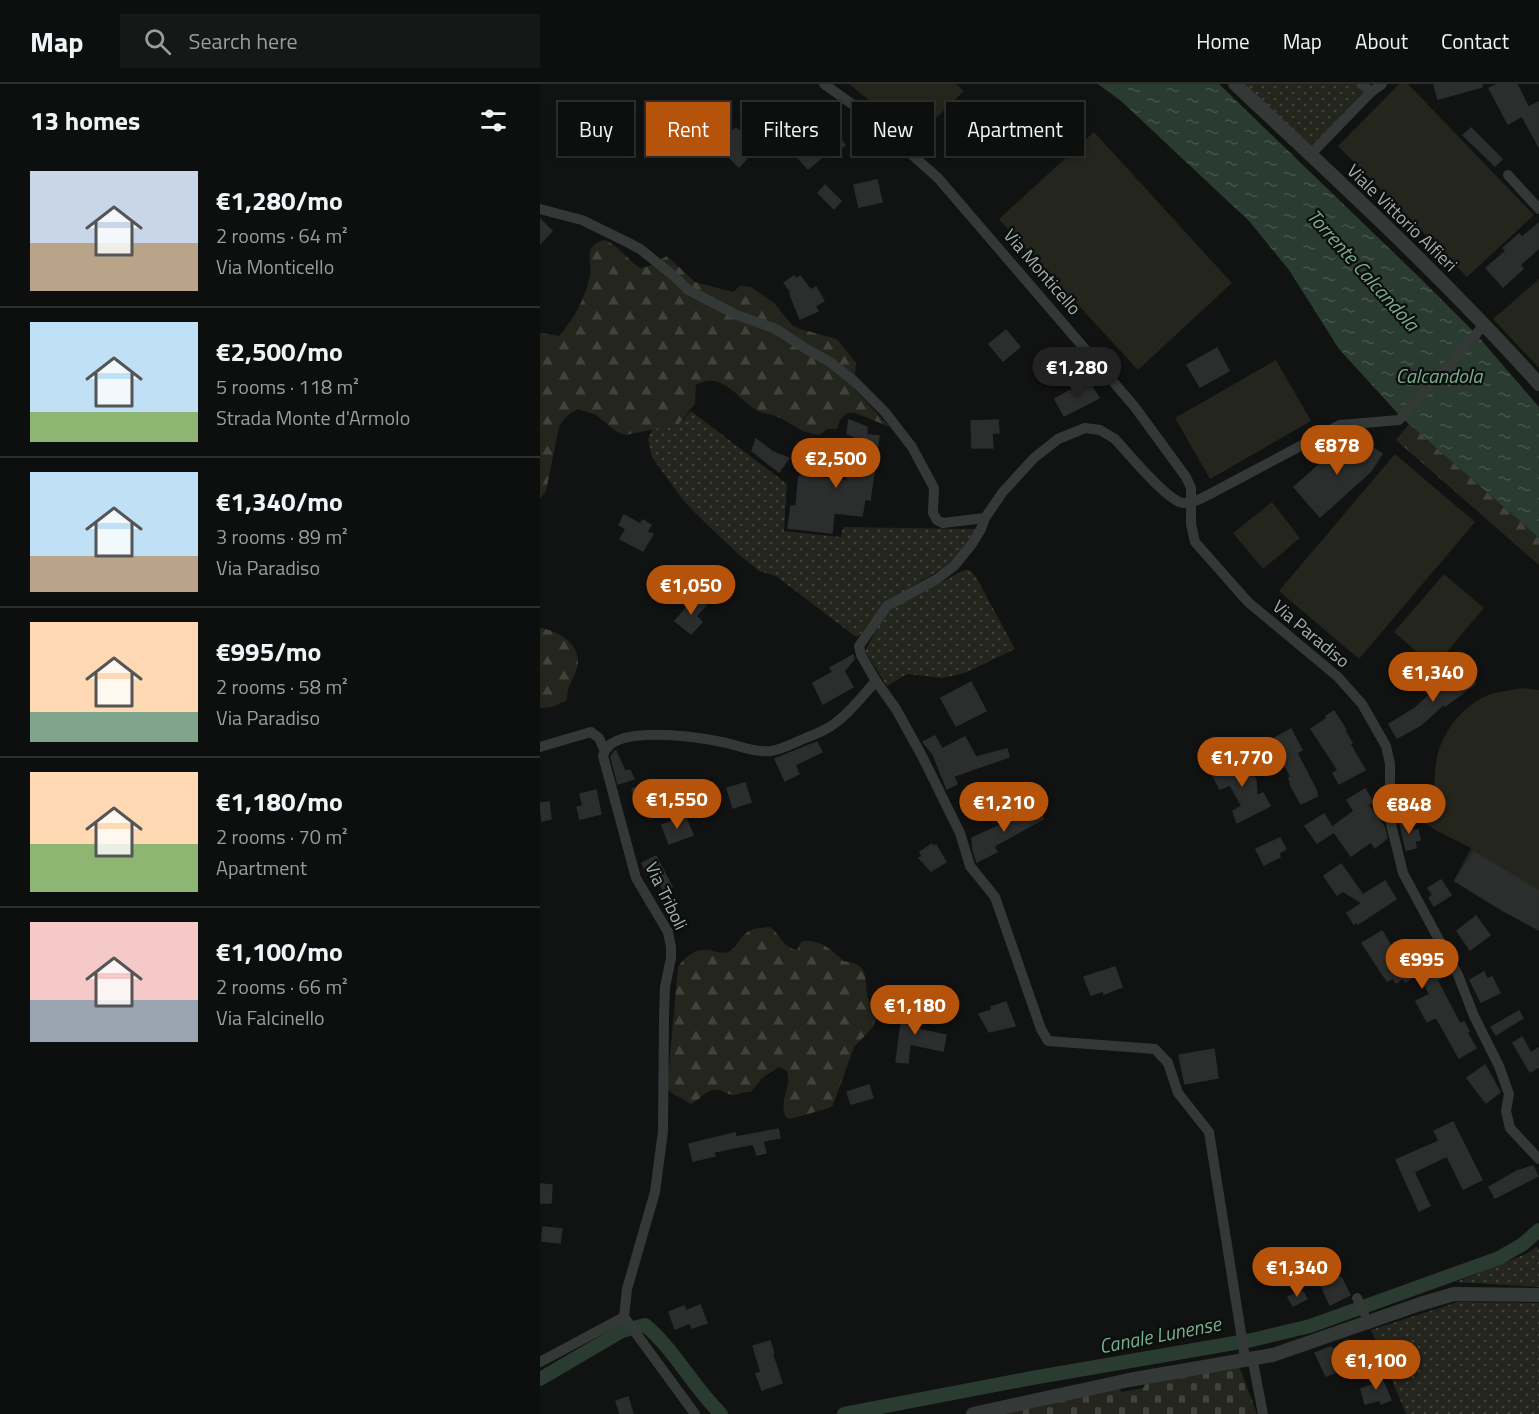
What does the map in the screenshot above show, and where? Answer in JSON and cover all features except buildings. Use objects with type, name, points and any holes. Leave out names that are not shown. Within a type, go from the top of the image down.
[{"type":"street","name":"Via Monticello","points":[[824,84],[870,117],[938,178],[1134,405],[1180,467],[1191,488],[1190,502]]},
{"type":"street","name":"Viale Vittorio Alfieri","points":[[1235,84],[1311,154],[1485,324],[1539,384]]},
{"type":"street","points":[[1362,84],[1371,92]]},
{"type":"street","points":[[1311,154],[1371,92],[1382,84]]},
{"type":"street","points":[[1508,175],[1539,209]]},
{"type":"street","points":[[540,209],[582,220],[627,242],[640,249],[674,276],[687,290],[737,315],[776,329],[808,351],[830,362],[854,381],[885,412],[912,447],[934,488],[933,513],[937,519],[943,523],[985,518]]},
{"type":"street","points":[[1263,1414],[1241,1331],[1209,1132],[1178,1094],[1168,1063],[1155,1049],[1048,1041],[1041,1029],[995,897],[970,866],[960,832],[922,756],[896,709],[861,655],[860,646],[887,606],[937,579],[954,566],[972,544],[985,518],[1002,493],[1016,481],[1034,459],[1058,440],[1085,428],[1106,433],[1115,439],[1163,490],[1182,503],[1190,502],[1210,494],[1340,425],[1399,420],[1485,324]]},
{"type":"street","name":"Via Paradiso","points":[[1190,502],[1191,524],[1196,542],[1205,555],[1248,602],[1338,677],[1362,704],[1386,746],[1390,764],[1390,820],[1403,873],[1458,975],[1474,1016],[1499,1066],[1509,1094],[1506,1111],[1510,1128],[1539,1159]]},
{"type":"street","points":[[540,747],[591,732],[597,736],[604,749],[628,737],[662,734],[770,751],[836,723],[876,681]]},
{"type":"street","name":"Via Triboli","points":[[604,749],[603,756],[636,878],[668,932],[671,947],[664,1018],[663,1131],[655,1192],[627,1289],[625,1319]]},
{"type":"street","points":[[973,1414],[1247,1355],[1273,1355],[1454,1294],[1539,1295]]},
{"type":"street","points":[[1357,1298],[1363,1312]]},
{"type":"street","points":[[540,1362],[625,1319],[695,1414]]},
{"type":"green space","points":[[849,84],[956,84],[964,91],[953,102],[946,102],[946,108],[934,120],[934,102],[871,102]]},
{"type":"green space","points":[[1245,84],[1357,84],[1365,91],[1312,147]]},
{"type":"green space","points":[[1399,84],[1408,84],[1534,215],[1467,277],[1338,146]]},
{"type":"green space","points":[[1094,132],[1232,283],[1138,370],[999,219],[1068,156],[1084,156],[1084,141]]},
{"type":"green space","points":[[604,240],[614,245],[640,268],[649,266],[667,256],[695,282],[733,292],[740,286],[751,287],[774,303],[792,325],[837,339],[856,363],[854,389],[890,427],[855,413],[847,413],[840,420],[837,429],[827,429],[820,435],[814,434],[803,431],[776,416],[760,412],[723,384],[706,381],[696,385],[695,403],[679,424],[626,435],[617,432],[596,415],[578,409],[572,412],[559,427],[546,491],[540,499],[540,333],[559,336],[570,322],[588,284],[590,251],[592,247]]},
{"type":"green space","points":[[1539,279],[1539,368],[1493,319]]},
{"type":"green space","points":[[1276,360],[1311,421],[1210,479],[1175,418]]},
{"type":"green space","points":[[691,411],[787,484],[784,531],[841,537],[843,527],[976,529],[958,555],[945,567],[884,603],[860,635],[856,637],[776,576],[759,571],[736,552],[682,499],[652,457],[648,439],[653,428],[679,424]]},
{"type":"green space","points":[[1409,424],[1539,538],[1539,565],[1396,440]]},
{"type":"green space","points":[[1395,454],[1475,522],[1359,659],[1279,591]]},
{"type":"green space","points":[[1272,502],[1300,538],[1263,569],[1233,533]]},
{"type":"green space","points":[[964,570],[970,570],[976,577],[1015,649],[965,673],[942,678],[907,674],[887,686],[865,651],[882,619],[893,608]]},
{"type":"green space","points":[[1444,574],[1484,608],[1434,667],[1394,632]]},
{"type":"green space","points":[[540,628],[554,632],[568,641],[577,653],[578,660],[567,700],[552,707],[542,708],[540,707]]},
{"type":"green space","points":[[1522,688],[1539,690],[1539,930],[1454,880],[1471,848],[1422,821],[1432,800],[1441,743],[1452,724],[1468,708],[1486,696]]},
{"type":"green space","points":[[770,927],[792,949],[797,950],[801,942],[812,941],[830,949],[843,961],[859,966],[865,975],[869,1001],[877,1014],[873,1027],[854,1047],[833,1105],[829,1108],[790,1119],[786,1117],[783,1105],[788,1077],[787,1071],[779,1067],[762,1078],[751,1092],[733,1095],[714,1090],[690,1104],[667,1089],[678,967],[684,959],[696,952],[710,950],[728,952],[747,932]]},
{"type":"green space","points":[[1537,1246],[1539,1250],[1539,1287],[1456,1282],[1526,1254]]},
{"type":"green space","points":[[1458,1302],[1539,1303],[1539,1414],[1406,1414],[1371,1330]]},
{"type":"green space","points":[[1239,1366],[1257,1414],[1000,1414],[1119,1389],[1122,1392],[1143,1388],[1146,1383]]},
{"type":"water","name":"Calcandola","points":[[1098,84],[1219,84],[1476,334],[1539,407],[1539,538],[1401,417],[1339,349],[1289,270],[1249,221],[1121,101]]},
{"type":"waterway","name":"Canale Lunense","points":[[844,1414],[1032,1378],[1252,1340],[1310,1326],[1499,1258],[1523,1244],[1539,1230]]},
{"type":"waterway","name":"Canale Lunense","points":[[540,1379],[622,1331],[645,1325],[666,1346],[721,1414]]},
{"type":"water label","name":"Torrente Calcandola","points":[[1363,270]]}]
